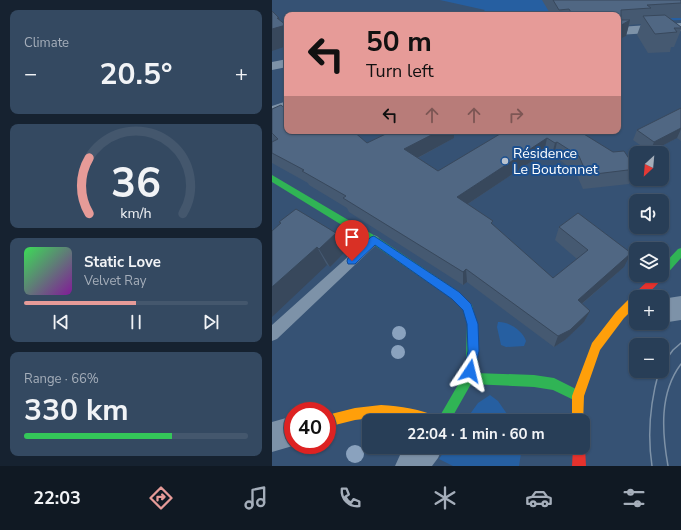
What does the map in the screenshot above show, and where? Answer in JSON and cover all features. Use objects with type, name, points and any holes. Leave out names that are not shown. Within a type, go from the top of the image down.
[{"type":"street","points":[[621,31],[681,27]]},
{"type":"street","points":[[272,66],[284,64]]},
{"type":"street","points":[[272,178],[374,240],[455,295],[468,308],[472,324],[473,351],[468,378],[447,414]]},
{"type":"street","points":[[669,265],[681,252]]},
{"type":"street","points":[[645,290],[653,282]]},
{"type":"street","points":[[669,310],[681,308]]},
{"type":"street","points":[[578,414],[578,396],[596,347],[629,312]]},
{"type":"street","points":[[468,378],[534,381],[554,384],[578,396]]},
{"type":"street","points":[[336,419],[379,409],[413,414]]},
{"type":"street","points":[[272,437],[284,434]]},
{"type":"street","points":[[411,466],[421,454]]},
{"type":"street","points":[[578,454],[579,466]]},
{"type":"lane","points":[[272,109],[284,105]]},
{"type":"lane","points":[[272,334],[374,240]]},
{"type":"shaded area","points":[[440,0],[670,0],[681,11],[681,20],[657,21],[645,8],[579,12],[483,12],[485,10]]},
{"type":"shaded area","points":[[498,322],[506,323],[515,327],[526,341],[524,346],[506,347],[501,345],[497,327]]},
{"type":"shaded area","points":[[490,395],[498,401],[507,414],[470,414],[478,403]]},
{"type":"shaded area","points":[[442,454],[521,454],[519,466],[453,466],[439,459]]},
{"type":"building","points":[[553,0],[681,0],[681,3],[647,5],[651,8],[621,10],[621,12],[571,12],[569,9],[559,10]]},
{"type":"building","points":[[272,11],[279,18],[277,18],[284,23],[284,26],[272,29]]},
{"type":"building","points":[[665,15],[681,27],[674,28],[677,32],[655,34],[643,16]]},
{"type":"building","points":[[621,20],[630,20],[621,25]]},
{"type":"building","points":[[281,105],[284,108],[284,134],[356,134],[367,143],[386,134],[433,134],[404,149],[438,171],[500,134],[584,134],[613,152],[624,151],[629,158],[629,170],[587,175],[579,156],[557,142],[555,143],[547,138],[457,197],[493,221],[491,223],[553,278],[588,250],[559,227],[578,213],[629,251],[629,255],[578,300],[590,311],[570,330],[558,336],[466,269],[463,272],[343,198],[346,196],[302,171],[304,170],[272,153],[272,142],[278,139],[272,133],[272,109]]},
{"type":"building","points":[[681,108],[681,128],[654,142],[637,130]]},
{"type":"building","points":[[296,209],[336,233],[319,249],[317,247],[272,287],[272,231],[281,223],[279,222]]},
{"type":"tram line","points":[[669,355],[681,343]]},
{"type":"tram line","points":[[668,466],[664,440],[664,413],[669,387],[681,364]]},
{"type":"tram line","points":[[652,466],[650,454],[650,418],[657,378]]},
{"type":"traffic: fast","points":[[272,178],[374,240],[455,295],[468,308],[472,324],[472,360],[468,378],[447,414]]},
{"type":"traffic: fast","points":[[669,265],[681,252]]},
{"type":"traffic: fast","points":[[468,378],[534,381],[554,384],[578,396]]},
{"type":"traffic: slow","points":[[578,414],[578,396],[596,347],[620,315],[629,306]]},
{"type":"traffic: slow","points":[[336,418],[355,414],[381,411],[411,414]]},
{"type":"traffic: jam","points":[[645,290],[653,282]]},
{"type":"traffic: jam","points":[[579,454],[579,466]]},
{"type":"place","name":"Résidence Le Boutonnet","points":[[505,161]]},
{"type":"route","points":[[352,261],[374,240],[455,295],[468,308],[472,324],[473,351],[470,371]]}]
